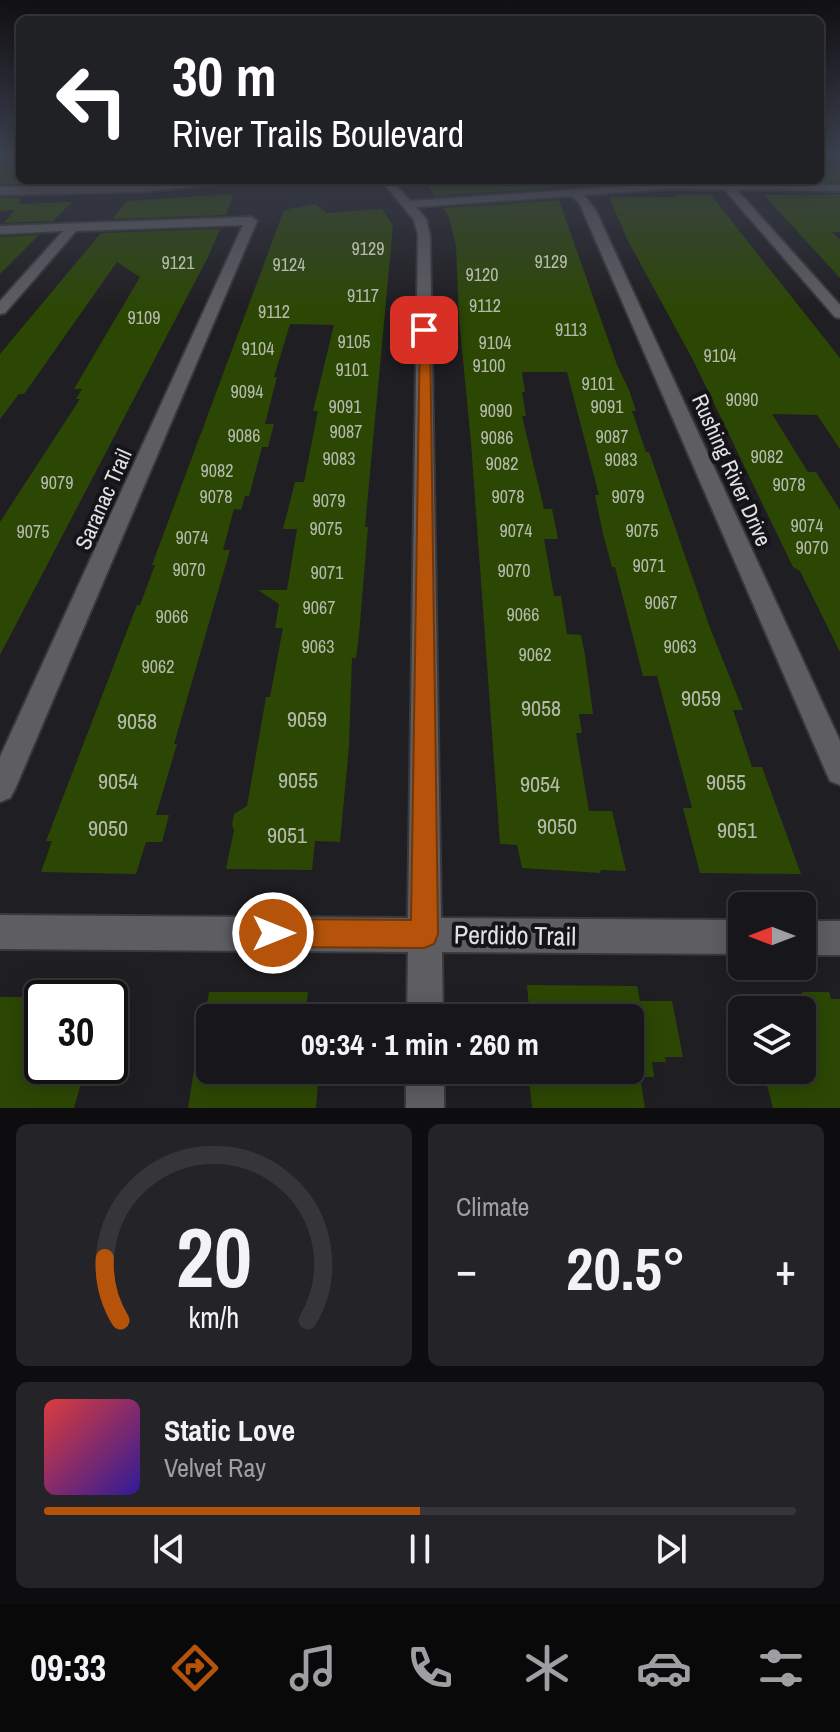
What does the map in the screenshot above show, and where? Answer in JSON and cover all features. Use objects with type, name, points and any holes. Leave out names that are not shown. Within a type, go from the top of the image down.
[{"type":"street","points":[[411,207],[420,219],[424,235],[425,1004]]},
{"type":"street","name":"Rushing River Drive","points":[[587,207],[840,772]]},
{"type":"street","points":[[746,207],[840,314]]},
{"type":"street","name":"Saranac Trail","points":[[0,789],[251,221],[73,227]]},
{"type":"street","points":[[0,230],[73,227]]},
{"type":"street","points":[[0,310],[73,227]]},
{"type":"street","name":"Perdido Trail","points":[[0,932],[728,937]]},
{"type":"street","points":[[816,938],[840,938]]},
{"type":"street","points":[[425,1084],[425,1108]]},
{"type":"building","points":[[0,207],[67,207],[53,221],[4,223],[15,210],[0,211]]},
{"type":"building","points":[[122,207],[229,207],[226,215],[112,219]]},
{"type":"building","points":[[319,207],[327,213],[382,209],[393,226],[365,527],[368,527],[359,635],[356,658],[352,658],[349,746],[340,842],[315,841],[312,870],[226,869],[234,814],[247,806],[266,697],[270,697],[283,628],[275,628],[279,604],[258,590],[287,590],[297,529],[283,529],[295,482],[304,482],[318,411],[313,411],[334,325],[290,324],[274,377],[277,377],[265,424],[274,424],[268,447],[262,447],[249,496],[245,496],[241,510],[234,509],[223,550],[230,550],[156,815],[169,815],[162,842],[146,842],[136,874],[41,872],[52,841],[46,841],[137,605],[140,605],[155,565],[152,565],[284,210]]},
{"type":"building","points":[[561,207],[617,365],[629,390],[636,411],[632,411],[646,452],[649,452],[710,628],[743,710],[733,710],[752,767],[762,767],[801,874],[700,873],[683,808],[692,808],[657,676],[643,676],[615,567],[612,567],[603,534],[595,495],[599,495],[567,372],[522,372],[526,416],[522,416],[544,509],[552,509],[558,539],[544,539],[554,596],[561,596],[567,634],[581,635],[585,655],[593,714],[579,714],[582,733],[576,733],[589,811],[612,811],[626,871],[601,870],[600,873],[522,868],[517,845],[500,844],[456,246],[449,217],[443,208]]},
{"type":"building","points":[[613,207],[720,207],[840,358],[840,449],[817,415],[772,414],[808,472],[816,472],[840,510],[840,652],[800,571],[793,567],[693,360],[627,239]]},
{"type":"building","points":[[775,207],[840,207],[840,232],[832,232],[840,240],[840,278]]},
{"type":"building","points":[[220,229],[0,655],[0,522],[80,399],[76,399],[82,389],[74,389],[140,277],[117,262],[24,394],[19,394],[0,419],[0,354],[101,233]]},
{"type":"building","points":[[39,235],[0,274],[0,237]]},
{"type":"building","points":[[527,985],[637,986],[640,1001],[672,1001],[683,1057],[665,1057],[666,1062],[652,1062],[654,1077],[644,1077],[644,1004],[529,1004]]},
{"type":"building","points":[[209,992],[308,992],[307,1004],[207,1004]]},
{"type":"building","points":[[802,992],[829,992],[831,999],[840,999],[840,1108],[773,1108],[767,1084],[816,1084],[816,996],[802,996]]},
{"type":"building","points":[[0,997],[24,997],[24,1084],[81,1084],[74,1108],[0,1108]]},
{"type":"building","points":[[194,1070],[196,1084],[318,1084],[316,1108],[188,1108]]},
{"type":"building","points":[[529,1084],[641,1084],[645,1108],[532,1108]]},
{"type":"route","points":[[273,933],[424,934],[424,330]]}]
